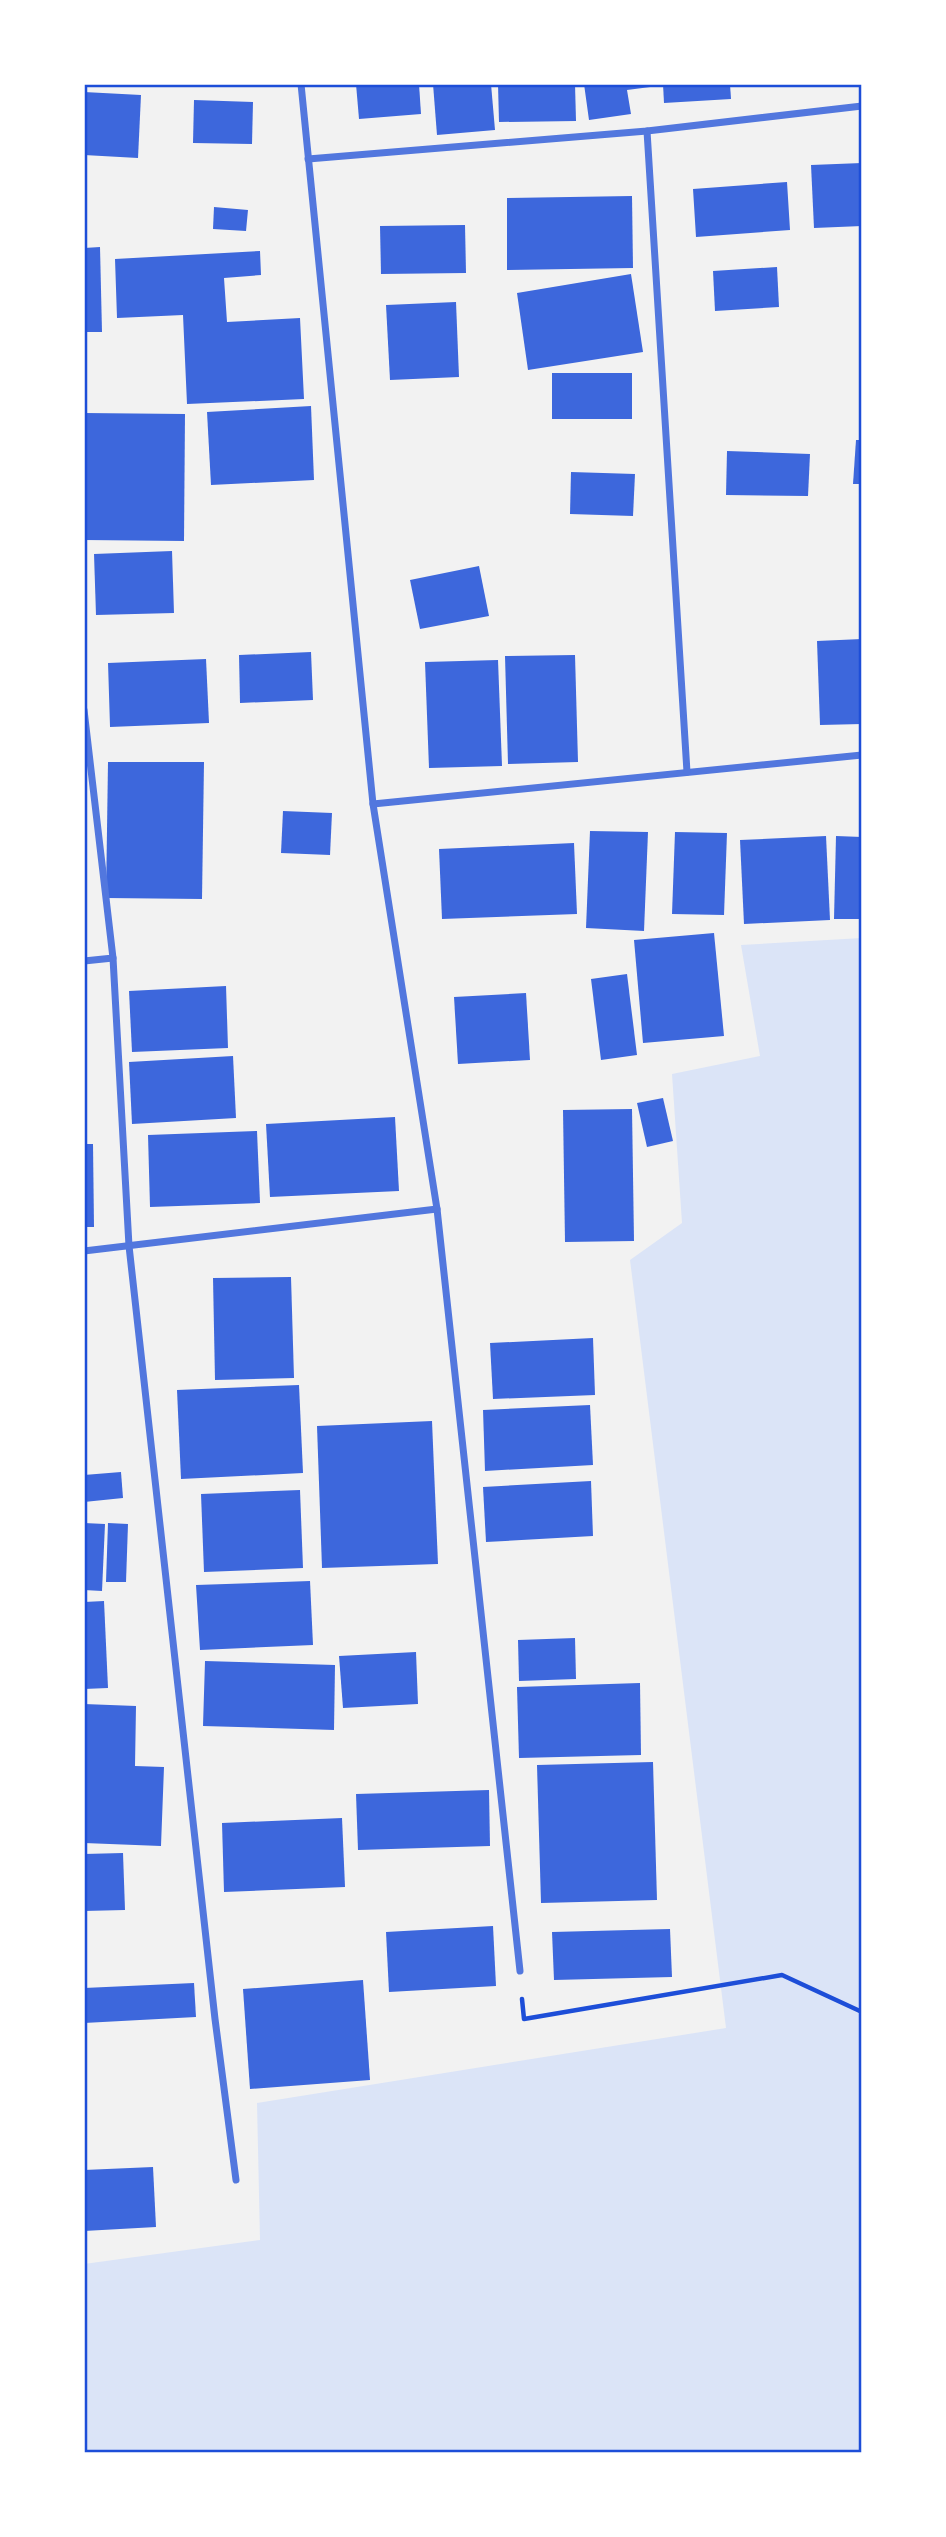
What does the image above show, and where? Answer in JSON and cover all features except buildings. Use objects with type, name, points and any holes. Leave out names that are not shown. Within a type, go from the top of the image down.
[{"type":"street","points":[[301,84],[373,804],[437,1209],[520,1971]]},
{"type":"street","points":[[309,159],[647,131],[862,106]]},
{"type":"street","points":[[647,131],[687,772]]},
{"type":"street","points":[[84,710],[113,958],[129,1246],[215,2019],[236,2180]]},
{"type":"street","points":[[373,804],[862,755]]},
{"type":"street","points":[[84,961],[113,958]]},
{"type":"street","points":[[84,1251],[437,1209]]},
{"type":"path","points":[[520,1971],[524,2019],[782,1975],[862,2012]]},
{"type":"shaded area","points":[[862,938],[862,2453],[84,2453],[84,2264],[260,2240],[257,2103],[726,2028],[630,1260],[682,1223],[672,1074],[760,1056],[741,945]]}]
